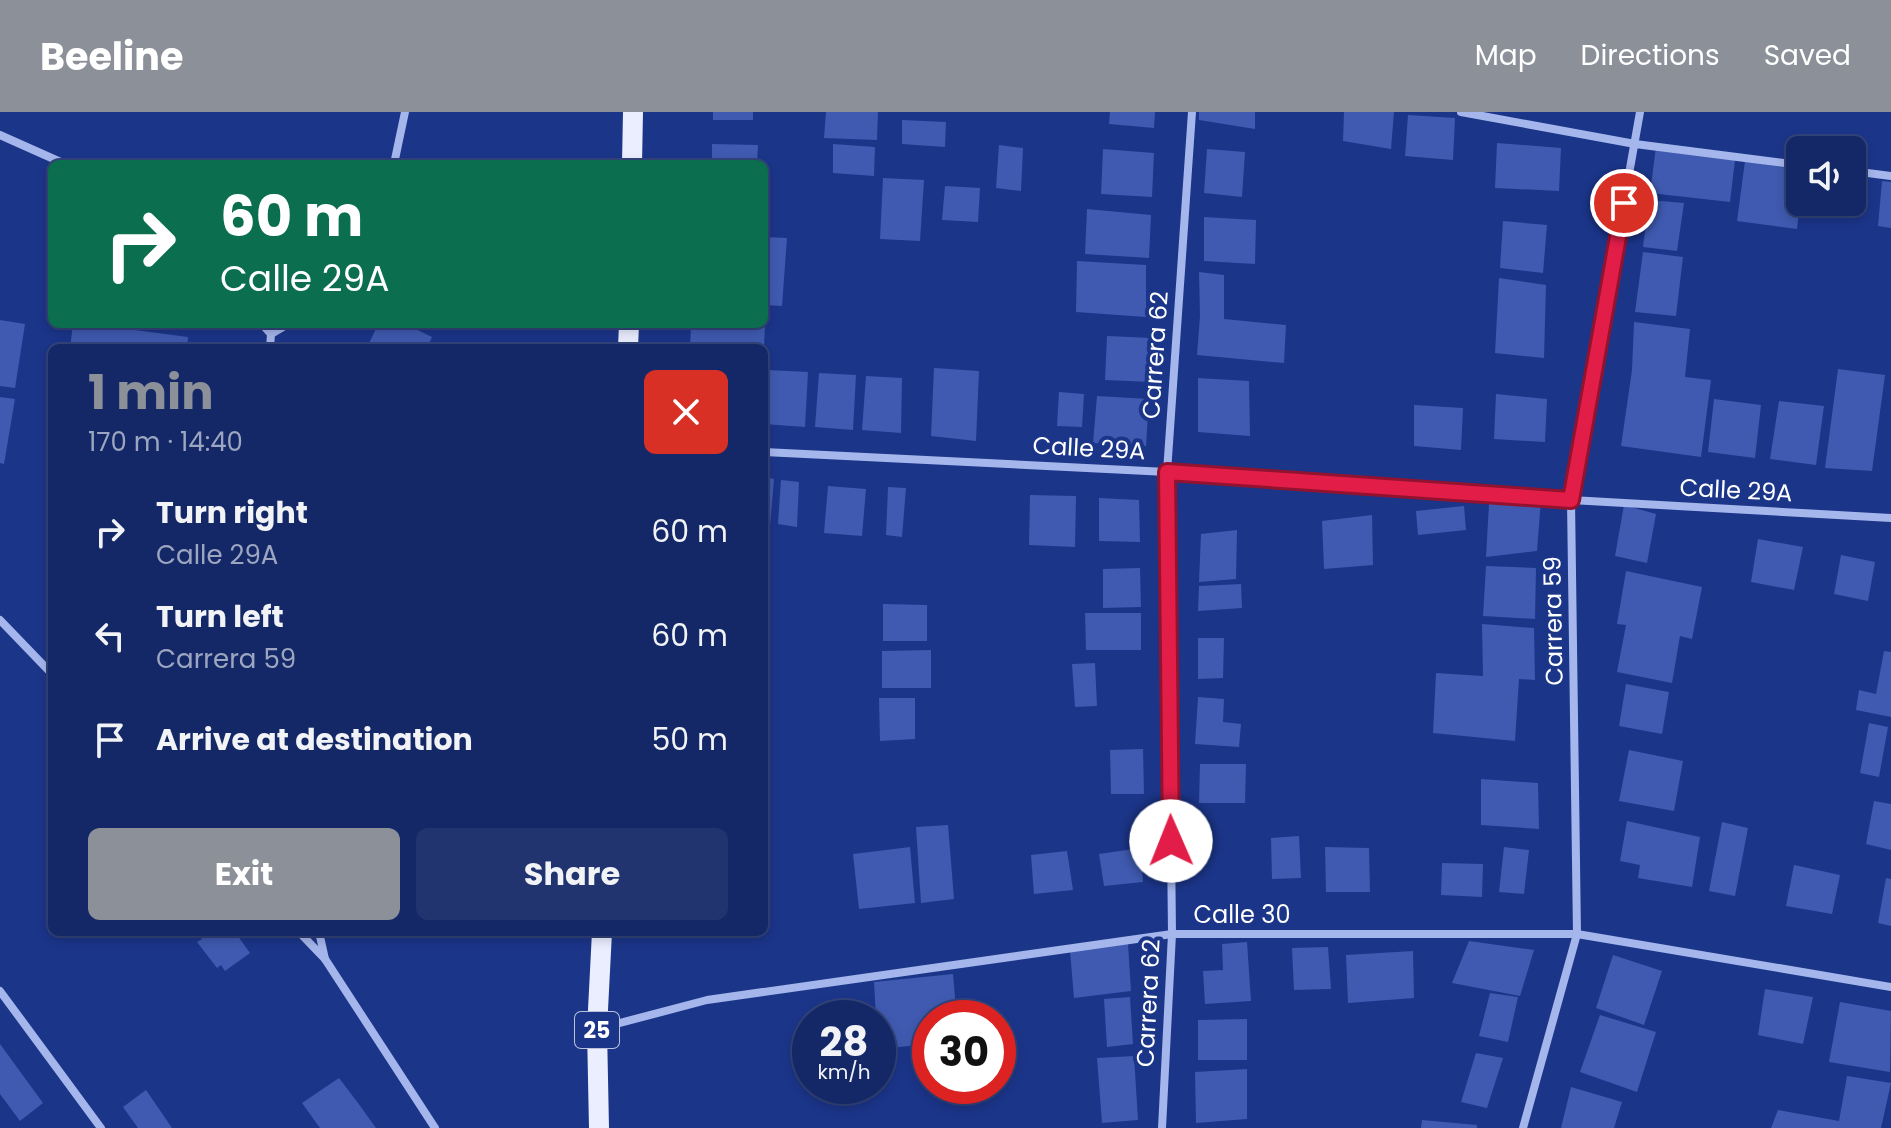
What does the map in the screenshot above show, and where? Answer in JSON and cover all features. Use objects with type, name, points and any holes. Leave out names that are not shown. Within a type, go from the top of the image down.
[{"type":"main road","points":[[632,160],[633,112]]},
{"type":"main road","name":"25","points":[[599,1128],[597,1029],[602,936]]},
{"type":"street","points":[[395,160],[405,112]]},
{"type":"street","name":"Carrera 62","points":[[1162,1128],[1172,934],[1167,472],[1192,112]]},
{"type":"street","points":[[1461,112],[1635,144],[1786,163]]},
{"type":"street","name":"Carrera 59","points":[[1523,1128],[1577,934],[1571,500],[1640,112]]},
{"type":"street","points":[[0,135],[56,160]]},
{"type":"street","points":[[1866,173],[1891,176]]},
{"type":"street","points":[[266,328],[271,334],[270,344]]},
{"type":"street","points":[[271,334],[281,328]]},
{"type":"street","name":"Calle 29A","points":[[768,452],[1167,472],[1891,518]]},
{"type":"street","points":[[0,620],[48,670]]},
{"type":"street","name":"Calle 30","points":[[597,1029],[707,1000],[1172,934],[1577,934],[1891,987]]},
{"type":"street","points":[[303,936],[325,959],[435,1128]]},
{"type":"street","points":[[320,936],[325,959]]},
{"type":"street","points":[[0,991],[101,1128]]},
{"type":"building","points":[[713,112],[753,112],[753,120],[713,120]]},
{"type":"building","points":[[826,112],[878,112],[877,140],[824,138]]},
{"type":"building","points":[[1110,112],[1155,112],[1154,128],[1109,124]]},
{"type":"building","points":[[1199,112],[1255,112],[1255,129],[1199,120]]},
{"type":"building","points":[[1344,112],[1394,112],[1391,149],[1343,141]]},
{"type":"building","points":[[1408,115],[1455,118],[1453,160],[1405,156]]},
{"type":"building","points":[[902,120],[946,122],[945,147],[902,144]]},
{"type":"building","points":[[1497,143],[1561,148],[1559,191],[1495,188]]},
{"type":"building","points":[[712,144],[758,145],[757,160],[712,160]]},
{"type":"building","points":[[833,144],[875,147],[874,176],[833,173]]},
{"type":"building","points":[[999,145],[1023,148],[1021,191],[996,188]]},
{"type":"building","points":[[1656,147],[1735,160],[1730,202],[1650,193]]},
{"type":"building","points":[[1103,149],[1154,153],[1152,197],[1101,194]]},
{"type":"building","points":[[1207,149],[1245,152],[1242,197],[1204,193]]},
{"type":"building","points":[[1745,161],[1786,168],[1786,216],[1798,216],[1797,229],[1737,221]]},
{"type":"building","points":[[883,178],[924,180],[920,241],[880,239]]},
{"type":"building","points":[[1882,181],[1891,182],[1891,228],[1878,226]]},
{"type":"building","points":[[945,186],[980,188],[978,222],[942,220]]},
{"type":"building","points":[[1649,200],[1684,203],[1677,251],[1643,247]]},
{"type":"building","points":[[1087,209],[1151,215],[1149,258],[1085,254]]},
{"type":"building","points":[[1204,217],[1256,220],[1255,264],[1204,261]]},
{"type":"building","points":[[1503,221],[1547,225],[1543,273],[1500,268]]},
{"type":"building","points":[[768,237],[787,238],[782,306],[768,305]]},
{"type":"building","points":[[1643,252],[1683,257],[1676,316],[1635,312]]},
{"type":"building","points":[[1077,261],[1146,265],[1146,317],[1076,312]]},
{"type":"building","points":[[1199,272],[1224,275],[1224,319],[1286,325],[1284,363],[1197,355]]},
{"type":"building","points":[[1499,278],[1546,285],[1544,358],[1495,353]]},
{"type":"building","points":[[0,320],[25,324],[15,388],[0,386]]},
{"type":"building","points":[[1634,322],[1690,329],[1685,377],[1711,380],[1701,457],[1621,446],[1632,370]]},
{"type":"building","points":[[72,328],[119,328],[188,337],[187,344],[70,344]]},
{"type":"building","points":[[376,328],[413,328],[432,337],[429,344],[369,344]]},
{"type":"building","points":[[691,328],[765,328],[764,344],[690,344]]},
{"type":"building","points":[[1107,336],[1152,338],[1151,382],[1105,380]]},
{"type":"building","points":[[934,368],[979,371],[976,441],[931,436]]},
{"type":"building","points":[[1838,369],[1885,375],[1872,471],[1825,468]]},
{"type":"building","points":[[768,370],[808,372],[805,427],[768,424]]},
{"type":"building","points":[[819,373],[856,375],[853,430],[815,427]]},
{"type":"building","points":[[866,376],[902,378],[901,433],[862,430]]},
{"type":"building","points":[[1198,378],[1249,381],[1250,436],[1198,432]]},
{"type":"building","points":[[1059,392],[1084,394],[1082,427],[1057,426]]},
{"type":"building","points":[[1496,394],[1547,399],[1545,442],[1494,439]]},
{"type":"building","points":[[1097,396],[1149,399],[1146,446],[1093,443]]},
{"type":"building","points":[[0,397],[15,399],[4,464],[0,463]]},
{"type":"building","points":[[1714,399],[1761,405],[1755,458],[1708,452]]},
{"type":"building","points":[[1779,401],[1824,406],[1816,465],[1770,459]]},
{"type":"building","points":[[1414,405],[1463,408],[1461,450],[1414,446]]},
{"type":"building","points":[[768,478],[774,479],[768,526]]},
{"type":"building","points":[[781,480],[799,482],[797,527],[778,524]]},
{"type":"building","points":[[828,486],[866,489],[862,536],[824,533]]},
{"type":"building","points":[[888,487],[906,488],[902,537],[886,535]]},
{"type":"building","points":[[1030,495],[1076,496],[1075,547],[1029,545]]},
{"type":"building","points":[[1099,498],[1139,500],[1140,542],[1099,541]]},
{"type":"building","points":[[1541,499],[1537,551],[1486,557],[1489,504]]},
{"type":"building","points":[[1624,505],[1656,514],[1647,563],[1615,556]]},
{"type":"building","points":[[1464,506],[1466,530],[1418,535],[1416,511]]},
{"type":"building","points":[[1372,515],[1373,565],[1324,569],[1322,521]]},
{"type":"building","points":[[1237,530],[1236,579],[1199,582],[1201,534]]},
{"type":"building","points":[[1758,539],[1803,547],[1794,590],[1751,582]]},
{"type":"building","points":[[1841,555],[1875,562],[1868,601],[1834,594]]},
{"type":"building","points":[[1486,566],[1536,568],[1535,619],[1483,616]]},
{"type":"building","points":[[1140,568],[1141,607],[1103,608],[1103,569]]},
{"type":"building","points":[[1626,571],[1702,587],[1692,639],[1680,636],[1672,683],[1617,672],[1626,625],[1617,624]]},
{"type":"building","points":[[1241,584],[1242,608],[1198,611],[1199,586]]},
{"type":"building","points":[[883,604],[927,605],[927,641],[883,641]]},
{"type":"building","points":[[1085,613],[1141,613],[1141,650],[1086,650]]},
{"type":"building","points":[[1482,624],[1534,628],[1535,680],[1519,679],[1515,741],[1433,733],[1436,673],[1483,676]]},
{"type":"building","points":[[1198,638],[1224,638],[1223,678],[1198,679]]},
{"type":"building","points":[[931,650],[931,688],[882,688],[882,651]]},
{"type":"building","points":[[1884,651],[1891,652],[1891,717],[1856,710],[1859,690],[1876,694]]},
{"type":"building","points":[[1095,663],[1097,706],[1075,707],[1072,664]]},
{"type":"building","points":[[1626,684],[1669,692],[1662,734],[1619,726]]},
{"type":"building","points":[[1198,697],[1224,699],[1223,722],[1241,724],[1239,747],[1195,744]]},
{"type":"building","points":[[879,698],[915,698],[915,739],[880,741]]},
{"type":"building","points":[[1869,723],[1888,727],[1879,777],[1860,773]]},
{"type":"building","points":[[1143,749],[1144,794],[1111,794],[1110,750]]},
{"type":"building","points":[[1629,750],[1683,761],[1674,811],[1619,801]]},
{"type":"building","points":[[1200,764],[1246,764],[1245,803],[1199,803]]},
{"type":"building","points":[[1481,779],[1538,783],[1539,829],[1481,825]]},
{"type":"building","points":[[1874,801],[1891,804],[1891,850],[1866,844]]},
{"type":"building","points":[[1627,821],[1700,837],[1692,887],[1638,878],[1640,865],[1620,861]]},
{"type":"building","points":[[1722,822],[1748,828],[1735,896],[1709,891]]},
{"type":"building","points":[[948,825],[954,899],[921,903],[916,827]]},
{"type":"building","points":[[1299,836],[1301,878],[1272,879],[1271,838]]},
{"type":"building","points":[[910,847],[915,903],[859,909],[853,854]]},
{"type":"building","points":[[1325,847],[1369,848],[1370,892],[1326,892]]},
{"type":"building","points":[[1504,847],[1529,850],[1524,894],[1499,892]]},
{"type":"building","points":[[1140,848],[1143,882],[1104,886],[1099,854]]},
{"type":"building","points":[[1067,851],[1073,890],[1034,894],[1031,855]]},
{"type":"building","points":[[1442,863],[1483,864],[1482,897],[1441,895]]},
{"type":"building","points":[[1794,865],[1840,875],[1832,914],[1786,906]]},
{"type":"building","points":[[1886,878],[1891,879],[1891,926],[1878,923]]},
{"type":"building","points":[[199,936],[238,936],[250,953],[225,971],[221,965],[217,968],[197,942],[202,939]]},
{"type":"building","points":[[1469,941],[1534,950],[1520,996],[1452,983]]},
{"type":"building","points":[[1247,942],[1251,1001],[1205,1004],[1203,971],[1223,970],[1222,944]]},
{"type":"building","points":[[1128,944],[1131,991],[1074,998],[1070,951]]},
{"type":"building","points":[[1328,947],[1331,989],[1294,990],[1292,948]]},
{"type":"building","points":[[1413,951],[1414,998],[1348,1003],[1346,955]]},
{"type":"building","points":[[1613,955],[1662,971],[1644,1025],[1596,1008]]},
{"type":"building","points":[[953,974],[955,1000],[912,1000],[912,1046],[896,1047],[896,1000],[875,1000],[874,982]]},
{"type":"building","points":[[1765,989],[1813,997],[1803,1044],[1758,1035]]},
{"type":"building","points":[[1490,993],[1518,997],[1508,1042],[1479,1036]]},
{"type":"building","points":[[1130,997],[1133,1044],[1107,1047],[1104,999]]},
{"type":"building","points":[[1840,1002],[1891,1011],[1890,1072],[1829,1062]]},
{"type":"building","points":[[1600,1015],[1656,1032],[1637,1092],[1580,1072]]},
{"type":"building","points":[[1247,1019],[1247,1060],[1198,1060],[1198,1020]]},
{"type":"building","points":[[0,1044],[43,1103],[20,1121],[0,1094]]},
{"type":"building","points":[[1476,1053],[1503,1058],[1487,1108],[1461,1102]]},
{"type":"building","points":[[1134,1056],[1138,1120],[1102,1123],[1097,1058]]},
{"type":"building","points":[[1247,1069],[1247,1119],[1196,1123],[1195,1072]]},
{"type":"building","points":[[1847,1076],[1891,1083],[1881,1128],[1771,1128],[1778,1110],[1839,1121]]},
{"type":"building","points":[[339,1078],[376,1128],[320,1128],[302,1103]]},
{"type":"building","points":[[1571,1087],[1622,1102],[1614,1128],[1561,1128]]},
{"type":"building","points":[[146,1090],[172,1128],[138,1128],[123,1107]]},
{"type":"building","points":[[1422,1120],[1477,1125],[1477,1128],[1421,1128]]},
{"type":"route","points":[[1171,841],[1167,472],[1571,500],[1624,203]]}]
